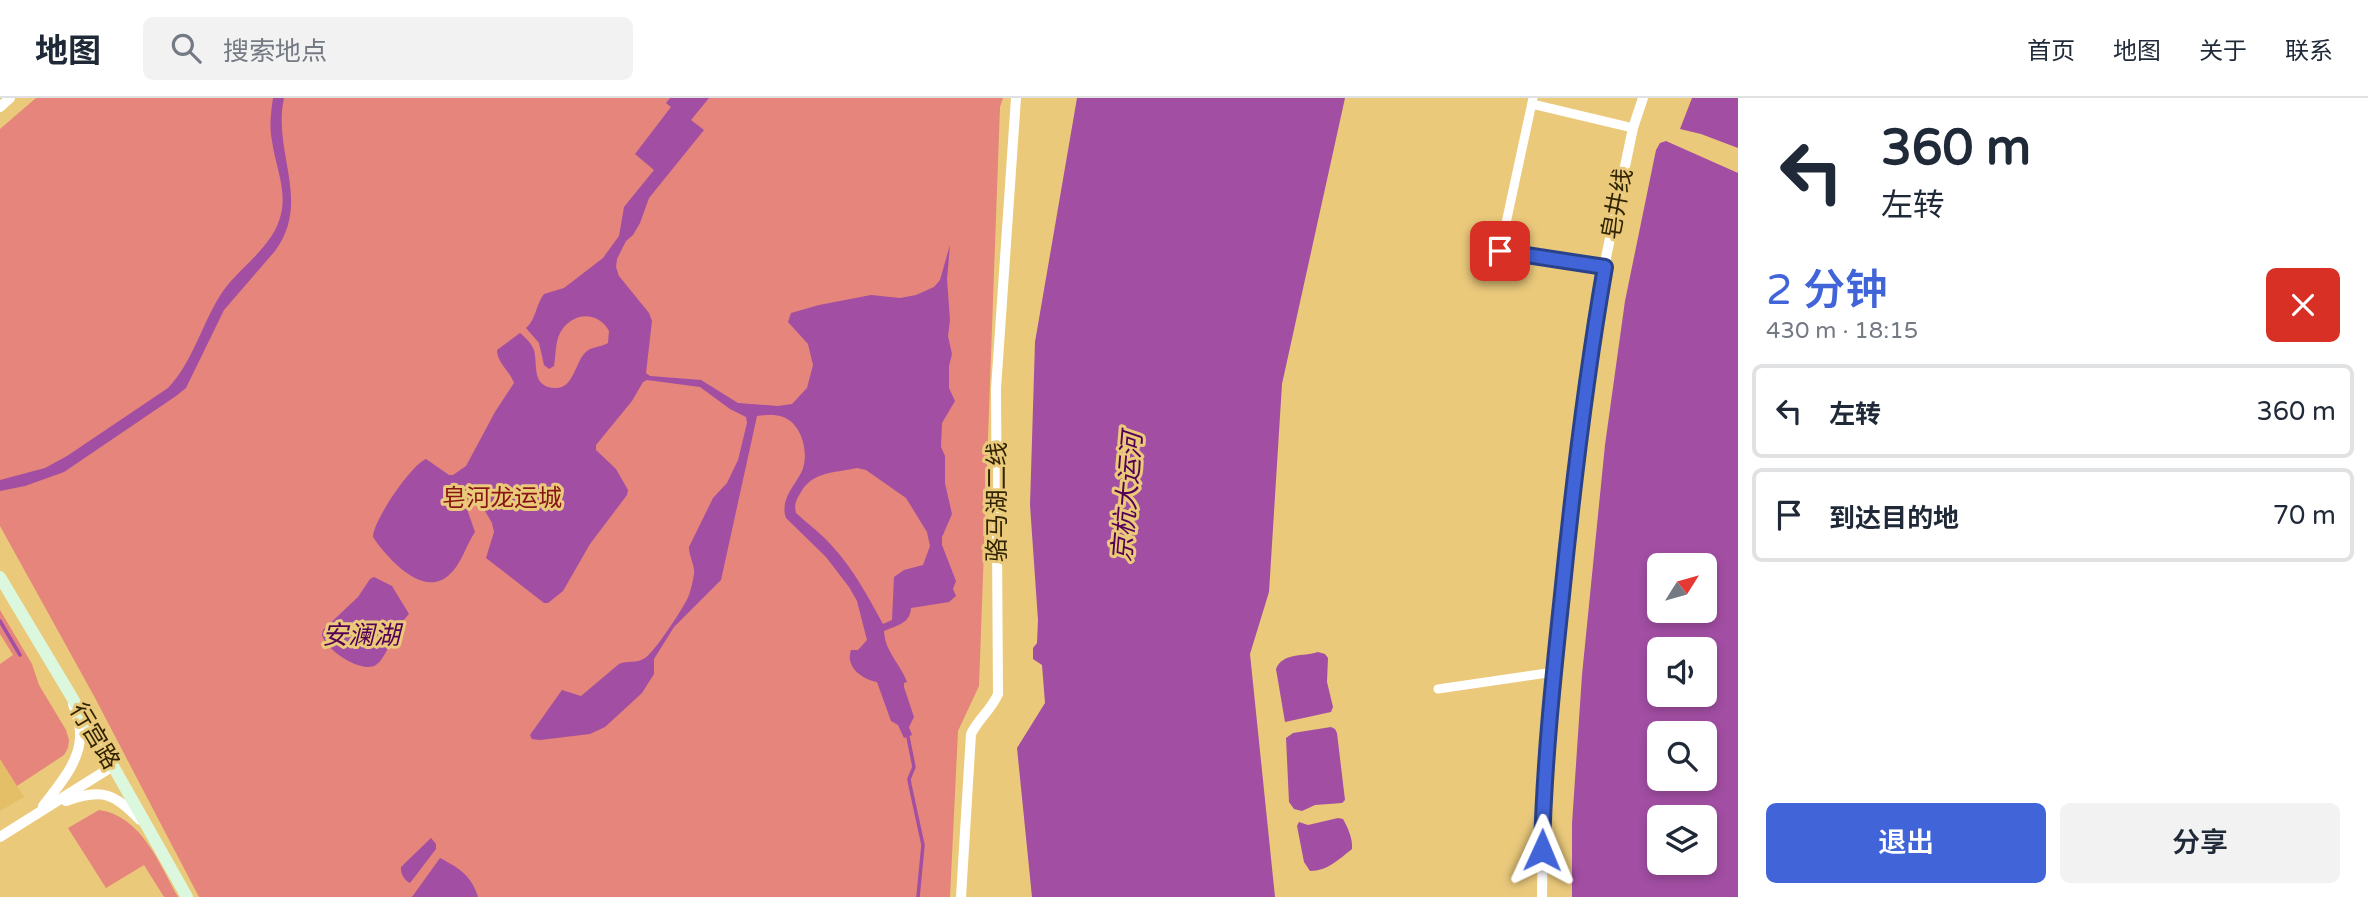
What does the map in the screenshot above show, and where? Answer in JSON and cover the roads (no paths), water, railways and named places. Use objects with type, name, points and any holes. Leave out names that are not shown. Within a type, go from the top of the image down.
[{"type":"main road","name":"行宫路","points":[[0,576],[187,897]]},
{"type":"street","points":[[0,107],[10,98]]},
{"type":"street","name":"骆马湖二线","points":[[961,897],[971,734],[998,694],[996,389],[1016,98]]},
{"type":"street","name":"皂井线","points":[[1542,897],[1543,808],[1554,672],[1590,356],[1605,267],[1641,100]]},
{"type":"street","points":[[1605,267],[1500,251],[1533,101],[1633,128]]},
{"type":"street","points":[[1438,689],[1554,672]]},
{"type":"street","points":[[43,810],[78,751],[80,729],[70,695]]},
{"type":"street","points":[[0,837],[113,766]]},
{"type":"street","points":[[43,810],[80,796],[103,793],[121,802],[148,828]]},
{"type":"water","points":[[273,98],[284,98],[283,138],[291,195],[286,232],[275,251],[224,310],[186,388],[64,472],[25,486],[0,491],[0,480],[45,468],[67,456],[168,388],[185,366],[223,291],[272,236],[281,214],[283,196],[271,135]]},
{"type":"water","points":[[670,98],[709,98],[691,120],[704,130],[649,198],[640,223],[626,241],[617,259],[619,276],[649,313],[652,321],[646,373],[650,376],[701,380],[738,403],[778,406],[792,404],[807,388],[813,365],[808,344],[788,322],[791,313],[871,295],[900,298],[916,295],[934,287],[940,280],[950,245],[947,279],[950,320],[948,336],[952,354],[949,388],[955,401],[942,423],[941,447],[945,456],[945,483],[952,514],[942,537],[942,545],[956,581],[953,589],[956,596],[949,602],[911,608],[905,621],[884,631],[887,645],[907,682],[904,687],[914,717],[909,727],[912,735],[904,738],[898,725],[891,721],[877,682],[861,675],[850,662],[851,650],[858,650],[867,640],[857,601],[849,587],[826,557],[786,518],[786,500],[804,466],[805,450],[796,426],[783,417],[757,416],[721,580],[674,627],[654,659],[654,674],[642,693],[605,727],[590,734],[540,740],[532,739],[530,735],[562,690],[581,696],[619,664],[645,658],[669,629],[692,585],[694,571],[689,547],[713,498],[727,483],[738,460],[746,417],[700,387],[647,380],[643,382],[632,401],[596,445],[596,450],[616,469],[628,490],[627,495],[590,544],[563,591],[548,603],[544,603],[486,558],[494,532],[481,504],[481,493],[476,493],[467,503],[475,532],[457,566],[439,581],[428,582],[406,573],[373,537],[386,507],[419,463],[426,459],[449,475],[466,466],[514,383],[499,359],[497,350],[520,333],[534,350],[539,379],[547,386],[560,388],[573,376],[586,351],[608,343],[609,331],[604,324],[592,317],[577,318],[560,333],[554,366],[549,369],[544,365],[539,343],[526,328],[544,294],[564,288],[603,258],[619,236],[624,207],[654,170],[635,154],[671,107],[666,103]],"holes":[[[857,468],[866,470],[906,498],[927,532],[930,546],[923,565],[904,570],[894,577],[892,620],[883,624],[841,556],[795,510],[798,497],[806,485],[818,476]]]},
{"type":"water","name":"京杭大运河","points":[[1077,98],[1345,98],[1282,384],[1269,592],[1250,654],[1275,897],[1032,897],[1017,748],[1045,703],[1042,665],[1033,659],[1038,620],[1030,505],[1035,342]]},
{"type":"water","points":[[1692,98],[1738,98],[1738,148],[1680,129]]},
{"type":"water","points":[[1666,141],[1738,173],[1738,897],[1572,897],[1572,824],[1582,675],[1605,445],[1625,301],[1656,150],[1660,143]]},
{"type":"water","name":"安澜湖","points":[[374,577],[392,586],[409,614],[395,630],[397,632],[385,654],[376,665],[370,667],[345,659],[330,647],[322,635],[323,630],[358,597]]},
{"type":"water","points":[[1318,652],[1328,658],[1327,682],[1333,707],[1331,712],[1285,722],[1276,669],[1288,657]]},
{"type":"water","points":[[1331,727],[1337,733],[1345,800],[1342,803],[1315,805],[1302,811],[1294,809],[1289,802],[1286,738],[1293,733]]},
{"type":"water","points":[[1343,819],[1347,826],[1352,849],[1328,867],[1310,871],[1304,862],[1297,826],[1299,822],[1308,825]]},
{"type":"water","points":[[431,838],[436,849],[410,883],[403,876],[401,867]]},
{"type":"water","points":[[440,858],[464,873],[478,897],[412,897]]},
{"type":"waterway","points":[[0,621],[20,655]]},
{"type":"waterway","points":[[908,737],[914,767],[909,779],[923,845],[918,897]]},
{"type":"park label","name":"皂河龙运城","points":[[502,498]]}]
